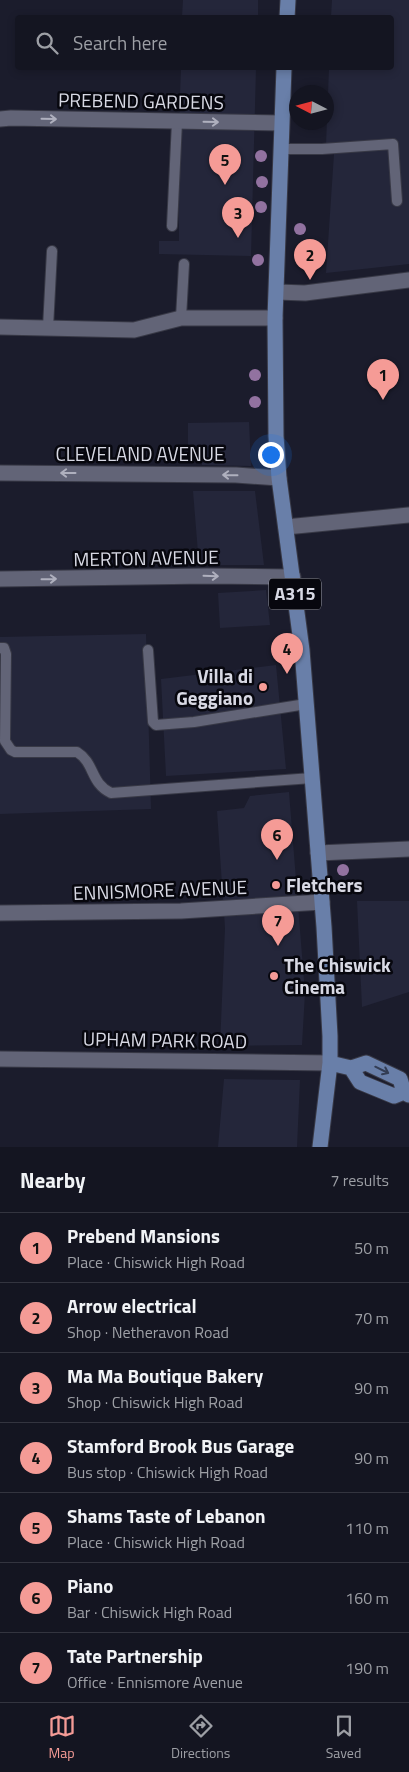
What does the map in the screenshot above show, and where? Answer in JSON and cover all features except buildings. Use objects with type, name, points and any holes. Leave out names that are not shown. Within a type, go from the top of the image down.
[{"type":"main road","points":[[287,15],[288,0]]},
{"type":"main road","name":"A315","points":[[284,70],[275,318],[275,404],[279,478],[306,704],[330,1019],[330,1063],[320,1147]]},
{"type":"main road","points":[[330,1063],[351,1068],[366,1063],[400,1079],[406,1094]]},
{"type":"street","name":"PREBEND GARDENS","points":[[0,120],[11,118],[281,123]]},
{"type":"street","points":[[277,292],[305,293],[409,280]]},
{"type":"street","points":[[0,327],[134,330],[182,318],[275,318]]},
{"type":"street","name":"CLEVELAND AVENUE","points":[[0,473],[236,475],[279,478]]},
{"type":"street","points":[[286,527],[409,515]]},
{"type":"street","name":"MERTON AVENUE","points":[[0,579],[207,576],[271,579],[292,577]]},
{"type":"street","points":[[318,853],[409,849]]},
{"type":"street","name":"ENNISMORE AVENUE","points":[[0,914],[181,911],[322,902]]},
{"type":"street","name":"UPHAM PARK ROAD","points":[[0,1059],[330,1063]]},
{"type":"lane","points":[[172,226],[176,122]]},
{"type":"lane","points":[[281,150],[393,144],[397,201]]},
{"type":"lane","points":[[48,328],[52,251]]},
{"type":"lane","points":[[182,318],[184,264]]},
{"type":"lane","points":[[0,648],[4,648],[6,654],[6,741],[8,748],[15,752],[77,752],[84,756],[101,788],[110,793],[312,778]]},
{"type":"lane","points":[[148,650],[153,718],[156,725],[194,722],[306,704]]},
{"type":"shaded area","points":[[183,0],[258,0],[258,15],[182,15]]},
{"type":"shaded area","points":[[332,0],[409,0],[409,264],[326,273],[334,154],[334,145],[326,145],[327,130],[334,130],[334,85],[328,85],[329,70],[394,70],[394,15],[331,15]]},
{"type":"shaded area","points":[[181,70],[256,70],[251,256],[159,254],[159,241],[179,241],[179,208],[176,207]]},
{"type":"shaded area","points":[[249,422],[251,466],[202,465],[202,460],[188,459],[188,423]]},
{"type":"shaded area","points":[[193,491],[255,491],[264,565],[199,565]]},
{"type":"shaded area","points":[[266,590],[270,625],[220,628],[218,593]]},
{"type":"shaded area","points":[[146,634],[151,809],[0,814],[0,637]]},
{"type":"shaded area","points":[[276,665],[286,769],[166,776],[161,679]]},
{"type":"shaded area","points":[[289,792],[305,993],[302,1045],[220,1046],[225,928],[217,811],[244,808],[250,796]]},
{"type":"shaded area","points":[[357,901],[409,901],[409,992],[362,1007]]},
{"type":"shaded area","points":[[224,1079],[300,1080],[297,1147],[218,1147]]},
{"type":"place","name":"Shams Taste of Lebanon","points":[[225,185]]},
{"type":"place","name":"Ma Ma Boutique Bakery","points":[[238,238]]},
{"type":"place","name":"Arrow electrical","points":[[310,280]]},
{"type":"place","name":"Prebend Mansions","points":[[383,400]]},
{"type":"place","name":"Stamford Brook Bus Garage","points":[[287,674]]},
{"type":"place","name":"Villa di Geggiano","points":[[263,687]]},
{"type":"place","name":"Piano","points":[[277,860]]},
{"type":"place","name":"Fletchers","points":[[276,885]]},
{"type":"place","name":"Tate Partnership","points":[[278,946]]},
{"type":"place","name":"The Chiswick Cinema","points":[[274,976]]}]
